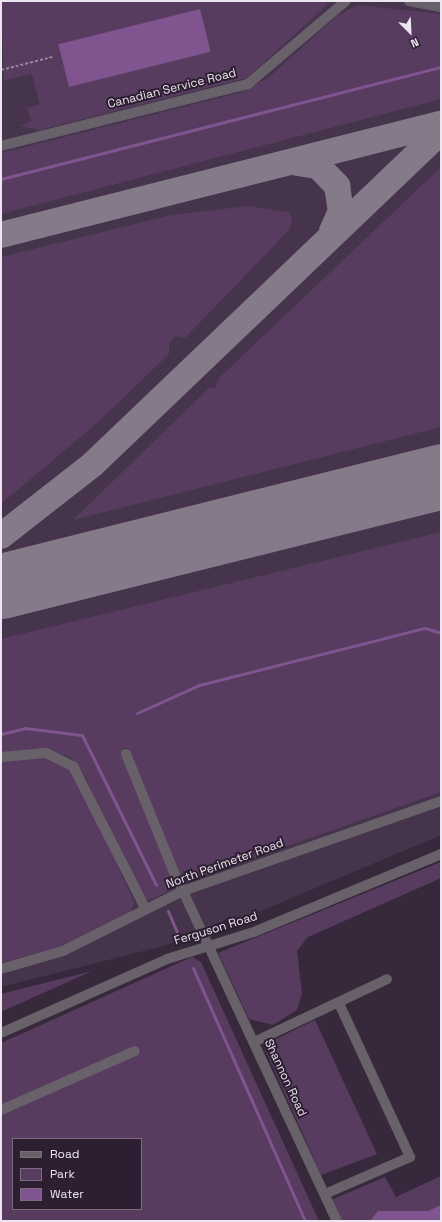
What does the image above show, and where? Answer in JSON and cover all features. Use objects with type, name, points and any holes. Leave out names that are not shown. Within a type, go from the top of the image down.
[{"type":"street","name":"Canadian Service Road","points":[[1,146],[248,84],[346,1]]},
{"type":"street","points":[[409,1],[441,7]]},
{"type":"street","points":[[1,757],[46,753],[73,766],[145,908]]},
{"type":"street","name":"Shannon Road","points":[[126,754],[183,890],[210,945],[337,1221]]},
{"type":"street","name":"North Perimeter Road","points":[[1,969],[63,951],[183,890],[441,802]]},
{"type":"street","name":"Ferguson Road","points":[[1,1033],[166,958],[254,932],[441,854]]},
{"type":"street","points":[[254,1042],[387,980]]},
{"type":"street","points":[[325,1194],[410,1157],[338,1003]]},
{"type":"street","points":[[1,1110],[135,1051]]},
{"type":"path","points":[[1,70],[52,57]]},
{"type":"shaded area","points":[[1,1],[441,1],[441,835],[235,922],[232,917],[167,945],[1,987]]},
{"type":"shaded area","points":[[441,1205],[441,1221],[370,1221],[378,1211],[428,1211]]},
{"type":"green space","points":[[1,1],[327,1],[328,4],[247,78],[39,130],[20,126],[31,121],[27,108],[40,105],[32,74],[4,80]]},
{"type":"green space","points":[[357,5],[441,14],[441,99],[1,214],[1,153],[239,93],[268,78],[337,16]]},
{"type":"green space","points":[[441,167],[441,427],[73,520],[209,388],[216,388],[218,379]]},
{"type":"green space","points":[[248,206],[289,212],[292,217],[290,229],[185,338],[175,336],[169,343],[169,354],[97,423],[1,504],[1,257],[171,215]]},
{"type":"green space","points":[[441,532],[441,792],[188,881],[180,876],[127,748],[122,749],[171,875],[169,891],[150,900],[145,899],[104,823],[86,778],[72,758],[44,749],[1,754],[1,639]]},
{"type":"green space","points":[[45,757],[68,767],[80,783],[134,902],[131,912],[62,946],[1,963],[1,760]]},
{"type":"green space","points":[[441,862],[441,878],[308,937],[297,951],[302,993],[297,1010],[273,1025],[249,1019],[218,953]]},
{"type":"green space","points":[[192,957],[201,962],[319,1221],[1,1221],[1,1043]]},
{"type":"green space","points":[[92,971],[1,1012],[1,994]]},
{"type":"green space","points":[[315,1020],[377,1154],[321,1175],[266,1051],[268,1043]]},
{"type":"green space","points":[[441,1176],[441,1221],[341,1221],[331,1200],[385,1177],[396,1197]]},
{"type":"water","points":[[200,9],[211,52],[69,87],[58,44]]},
{"type":"waterway","points":[[1,179],[441,67]]},
{"type":"waterway","points":[[137,713],[199,685],[425,628],[441,633]]},
{"type":"waterway","points":[[1,734],[25,728],[82,735],[156,885]]},
{"type":"waterway","points":[[168,911],[178,934]]},
{"type":"waterway","points":[[193,968],[305,1221]]},
{"type":"taxiway","points":[[1,235],[441,124]]},
{"type":"taxiway","points":[[1,536],[93,464],[441,131]]},
{"type":"taxiway","points":[[292,162],[318,166],[337,186],[341,211],[332,231]]},
{"type":"runway","points":[[1,586],[441,476]]}]
